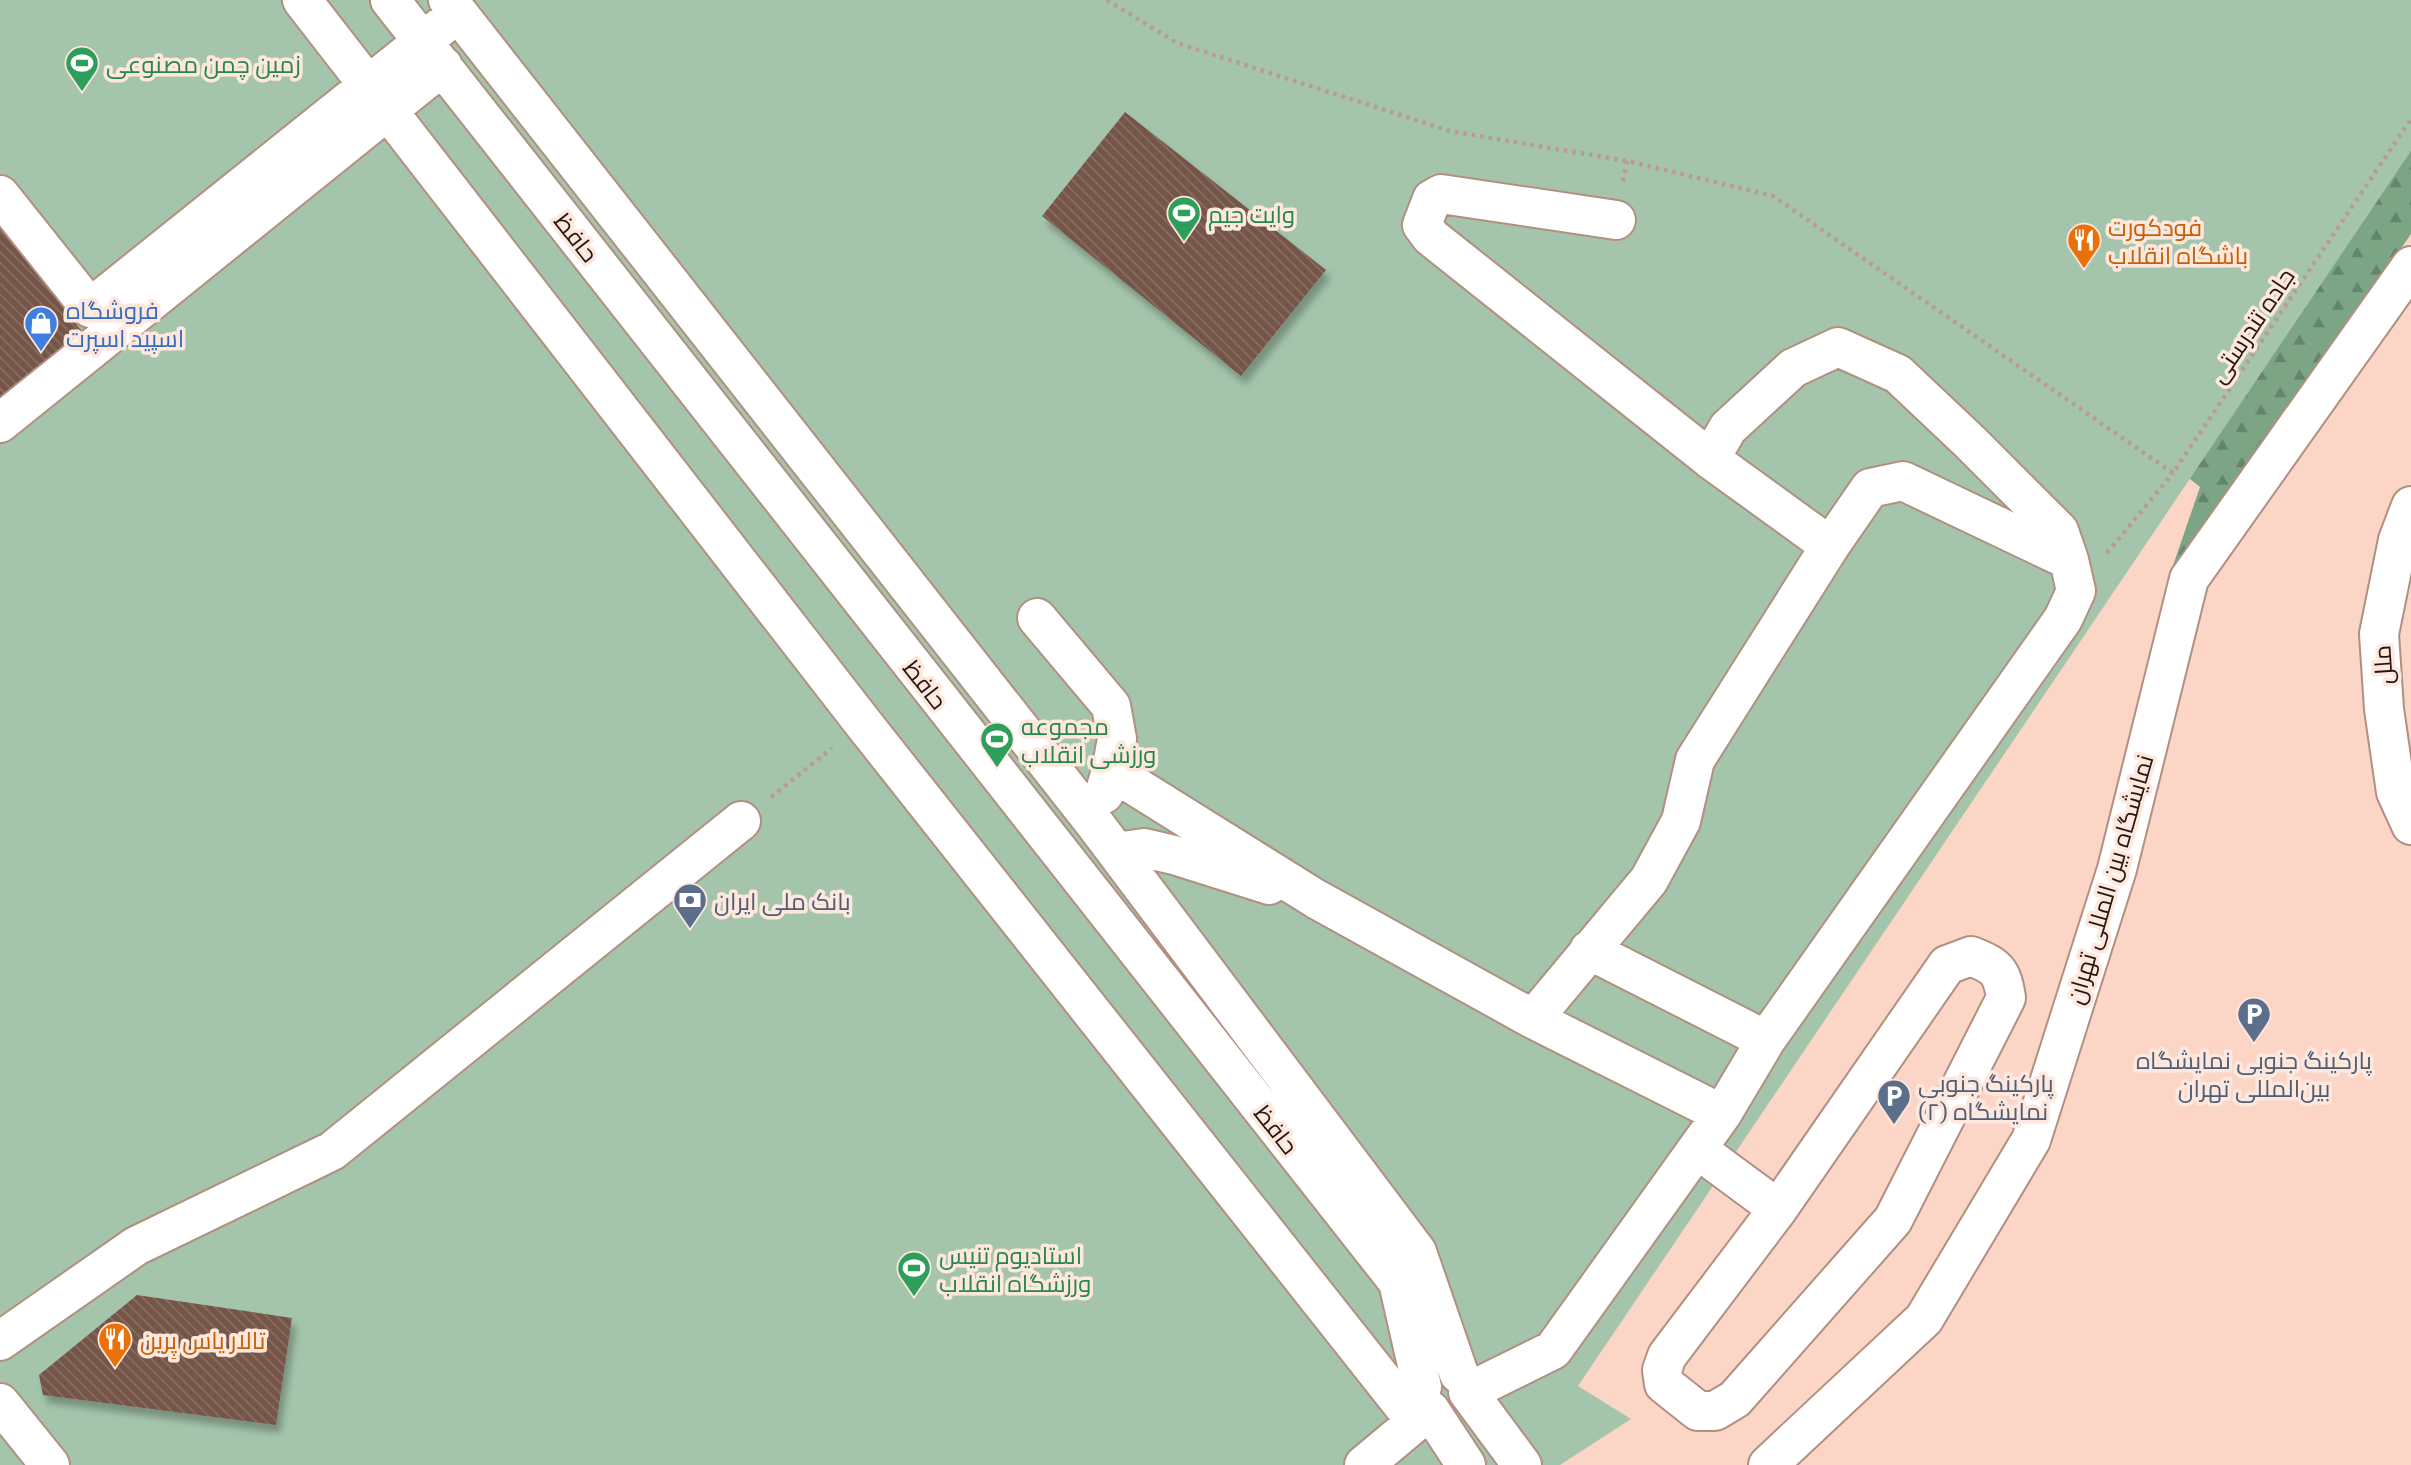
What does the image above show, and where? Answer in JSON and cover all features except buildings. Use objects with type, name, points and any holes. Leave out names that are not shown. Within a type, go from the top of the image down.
[{"type":"street","points":[[302,0],[855,712],[1422,1406],[1466,1465]]},
{"type":"street","name":"حافظ","points":[[390,0],[1398,1282],[1422,1406]]},
{"type":"street","points":[[0,423],[379,97],[433,54],[453,6]]},
{"type":"street","name":"حافظ","points":[[453,6],[1105,838],[1417,1252],[1464,1383],[1522,1465]]},
{"type":"street","points":[[0,195],[90,308],[379,97]]},
{"type":"street","points":[[1616,220],[1441,194],[1432,198],[1422,225],[1431,236],[1710,459],[1830,546]]},
{"type":"street","name":"نمایشگاه بین المللی تهران","points":[[1768,1465],[1924,1319],[2031,1140],[2117,869],[2189,579],[2411,266]]},
{"type":"street","points":[[1422,1406],[1453,1413],[1464,1383],[1553,1350],[1722,1114],[1766,1040],[2063,619],[2072,575],[2059,531],[1898,374],[1838,347],[1793,368],[1728,428],[1710,459]]},
{"type":"street","points":[[1533,1019],[1649,880],[1681,821],[1695,760],[1830,546],[1870,488],[1903,481],[2072,575]]},
{"type":"street","name":"ملل","points":[[2411,506],[2398,540],[2379,634],[2384,709],[2396,792],[2411,825]]},
{"type":"street","points":[[1037,618],[1111,706],[1116,739],[1105,838]]},
{"type":"street","points":[[1111,771],[1317,899],[1533,1019],[1722,1114]]},
{"type":"street","points":[[0,1341],[136,1247],[332,1151],[741,821]]},
{"type":"street","points":[[1057,849],[1105,838],[1174,855],[1317,899]]},
{"type":"street","points":[[1590,950],[1766,1040]]},
{"type":"street","points":[[1971,956],[1992,964],[2003,979],[2006,998],[1893,1220],[1735,1399],[1715,1411],[1698,1411],[1664,1384],[1662,1370],[1667,1356],[1778,1209],[1947,965],[1971,956]]},
{"type":"street","points":[[1697,1149],[1778,1209]]},
{"type":"street","points":[[0,1404],[50,1465]]},
{"type":"street","points":[[1364,1465],[1422,1406]]},
{"type":"path","name":"جاده تندرستی","points":[[2072,575],[2173,472],[2411,120]]},
{"type":"path","points":[[2095,420],[2173,472]]},
{"type":"green space","name":"مجموعه ورزشی انقلاب","points":[[0,0],[2411,0],[2411,151],[1578,1386],[1631,1419],[1560,1465],[0,1465]]},
{"type":"green space","points":[[2411,0],[2411,234],[2167,583],[2200,487],[2115,419]]},
{"type":"place","name":"زمین چمن مصنوعی","points":[[82,93]]},
{"type":"place","name":"وایت جیم","points":[[1184,243]]},
{"type":"place","name":"فودکورت باشگاه انقلاب","points":[[2084,270]]},
{"type":"place","name":"فروشگاه اسپید اسپرت","points":[[41,353]]},
{"type":"place","name":"مجموعه ورزشی انقلاب","points":[[997,769]]},
{"type":"place","name":"بانک ملی ایران","points":[[690,930]]},
{"type":"place","name":"پارکینگ جنوبی نمایشگاه بین‌المللی تهران","points":[[2254,1044]]},
{"type":"place","name":"پارکینگ جنوبی نمایشگاه (۲)","points":[[1894,1126]]},
{"type":"place","name":"استادیوم تنیس ورزشگاه انقلاب","points":[[914,1298]]},
{"type":"place","name":"تالار یاس پِرین","points":[[115,1369]]}]
